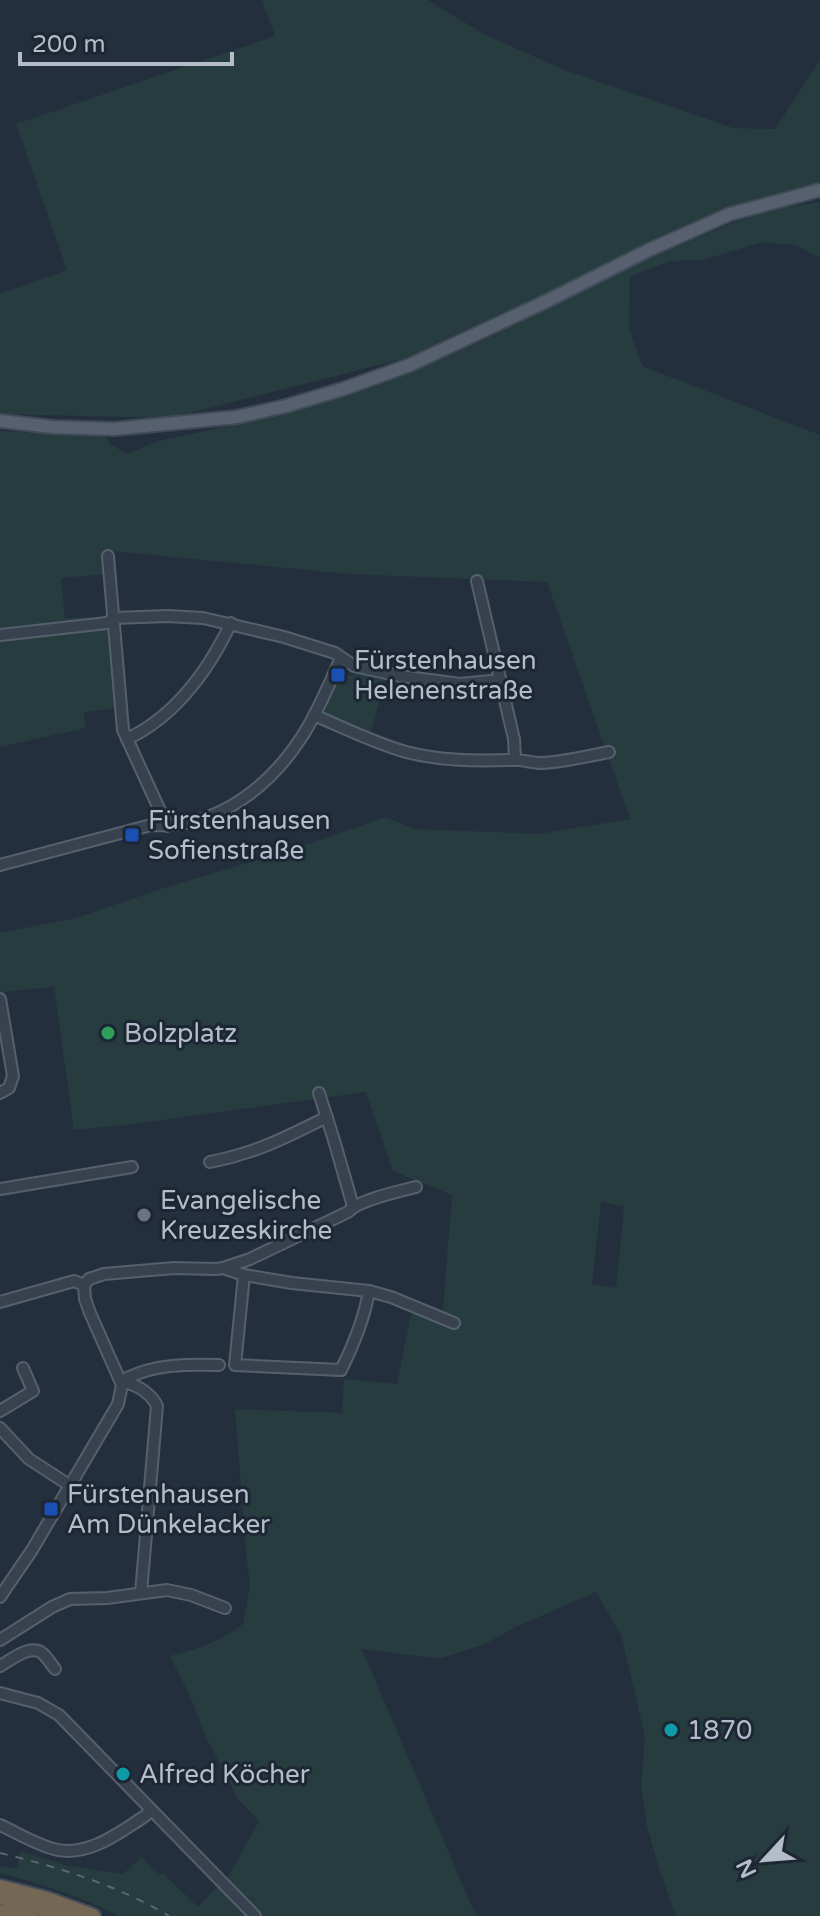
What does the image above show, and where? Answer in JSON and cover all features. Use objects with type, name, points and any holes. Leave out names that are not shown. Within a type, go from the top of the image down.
[{"type":"highway","points":[[0,1880],[93,1916]]},
{"type":"highway","points":[[0,1887],[47,1899]]},
{"type":"highway","points":[[0,1897],[66,1916]]},
{"type":"highway","points":[[0,1912],[31,1916]]},
{"type":"main road","points":[[0,421],[114,429],[237,417],[286,406],[410,365],[730,214],[820,190]]},
{"type":"street","points":[[108,556],[123,730],[167,826]]},
{"type":"street","points":[[477,581],[514,739],[515,760]]},
{"type":"street","points":[[0,635],[107,623],[114,618],[203,618],[335,653],[354,666],[426,681],[460,684],[501,680]]},
{"type":"street","points":[[127,739],[156,722],[199,679],[231,623]]},
{"type":"street","points":[[0,865],[151,825],[184,825],[234,806],[279,769],[314,715],[341,658]]},
{"type":"street","points":[[314,715],[370,740],[407,752],[448,760],[539,763],[609,752]]},
{"type":"street","points":[[0,999],[13,1076],[9,1088],[0,1093]]},
{"type":"street","points":[[319,1093],[353,1206]]},
{"type":"street","points":[[210,1162],[279,1142],[327,1117]]},
{"type":"street","points":[[0,1189],[132,1167]]},
{"type":"street","points":[[141,1593],[157,1406],[138,1387],[123,1382],[90,1313],[84,1285],[89,1279],[104,1274],[174,1268],[223,1268],[348,1212],[353,1206],[416,1187]]},
{"type":"street","points":[[223,1268],[292,1283],[369,1291],[454,1323]]},
{"type":"street","points":[[244,1275],[235,1365],[341,1370],[358,1336],[369,1291]]},
{"type":"street","points":[[0,1302],[74,1281],[84,1285]]},
{"type":"street","points":[[0,1597],[32,1550],[118,1404],[123,1382],[133,1375],[163,1366],[219,1365]]},
{"type":"street","points":[[0,1411],[33,1391],[23,1368]]},
{"type":"street","points":[[0,1428],[29,1459],[69,1485]]},
{"type":"street","points":[[0,1640],[70,1599],[107,1598],[167,1590],[225,1608]]},
{"type":"street","points":[[0,1666],[33,1650],[40,1651],[55,1669]]},
{"type":"street","points":[[0,1693],[38,1703],[59,1715],[255,1916]]},
{"type":"street","points":[[0,1825],[58,1850],[69,1851],[99,1844],[151,1810]]},
{"type":"green space","points":[[262,0],[428,0],[484,34],[562,69],[733,128],[775,129],[820,60],[820,182],[723,214],[425,353],[171,418],[0,414],[0,294],[67,270],[16,124],[275,36]]},
{"type":"green space","points":[[820,202],[820,258],[796,245],[762,242],[703,260],[671,261],[630,276],[629,327],[642,366],[820,435],[820,1916],[676,1916],[647,1826],[641,1787],[645,1736],[621,1635],[596,1592],[485,1644],[442,1658],[362,1649],[478,1916],[118,1916],[60,1891],[0,1873],[0,1866],[17,1869],[20,1851],[69,1866],[123,1874],[141,1857],[198,1907],[229,1875],[259,1821],[238,1799],[170,1656],[208,1644],[243,1624],[250,1586],[235,1409],[342,1413],[344,1379],[397,1384],[412,1310],[442,1321],[452,1195],[393,1171],[366,1092],[74,1130],[54,987],[0,992],[0,933],[76,918],[386,817],[415,829],[539,834],[630,819],[547,582],[349,574],[112,551],[105,556],[107,574],[61,578],[65,618],[111,617],[118,708],[84,712],[85,728],[0,747],[0,431],[105,436],[110,444],[127,454],[155,442],[304,409],[423,365],[656,255],[778,208]],"holes":[[[601,1202],[624,1207],[616,1288],[592,1284]]]},
{"type":"green space","points":[[355,670],[386,677],[371,732],[320,714],[338,678],[343,681],[347,674],[352,676]]},
{"type":"railway","points":[[0,1853],[87,1878],[169,1916]]},
{"type":"place","name":"Fürstenhausen Helenenstraße","points":[[338,675]]},
{"type":"place","name":"Fürstenhausen Sofienstraße","points":[[132,835]]},
{"type":"place","name":"Bolzplatz","points":[[108,1033]]},
{"type":"place","name":"Evangelische Kreuzeskirche","points":[[144,1215]]},
{"type":"place","name":"Fürstenhausen Am Dünkelacker","points":[[51,1509]]},
{"type":"place","name":"1870","points":[[671,1730]]},
{"type":"place","name":"Alfred Köcher","points":[[123,1774]]}]
